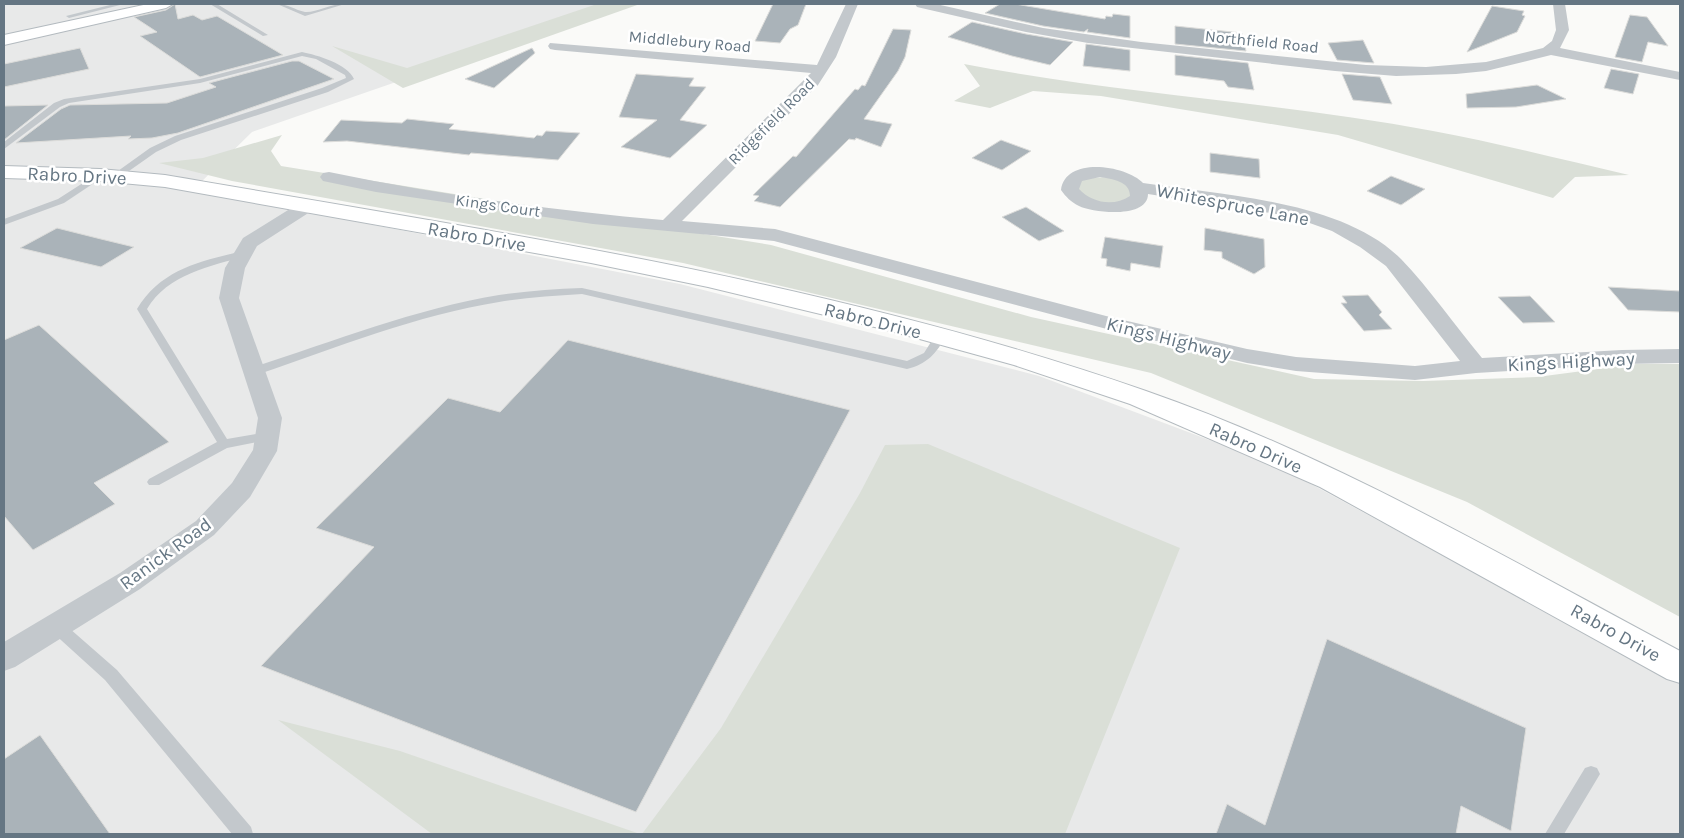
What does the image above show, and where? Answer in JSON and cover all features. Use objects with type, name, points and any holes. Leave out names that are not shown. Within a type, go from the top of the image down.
[{"type":"main road","points":[[5,38],[166,4]]},
{"type":"main road","name":"Rabro Drive","points":[[4,172],[108,176],[174,182],[621,262],[708,280],[940,336],[1023,359],[1124,393],[1290,462],[1418,525],[1680,668]]},
{"type":"street","name":"Ridgefield Road","points":[[668,224],[813,82],[822,70],[852,4]]},
{"type":"street","name":"Northfield Road","points":[[921,4],[1009,25],[1107,42],[1362,70],[1457,70],[1494,66],[1549,50]]},
{"type":"street","points":[[1559,4],[1564,21],[1561,36],[1549,50],[1680,76]]},
{"type":"street","name":"Middlebury Road","points":[[554,46],[822,70]]},
{"type":"street","name":"Kings Court","points":[[329,177],[376,187],[593,220],[668,224]]},
{"type":"street","name":"Whitespruce Lane","points":[[1138,186],[1293,211],[1340,227],[1367,243],[1392,262],[1476,366]]},
{"type":"street","name":"Ranick Road","points":[[4,658],[130,581],[204,528],[241,490],[265,451],[270,418],[229,298],[235,268],[250,242],[307,206]]},
{"type":"street","name":"Kings Highway","points":[[668,224],[775,235],[1103,322],[1247,356],[1296,364],[1415,373],[1476,366],[1622,357],[1680,356]]},
{"type":"lane","points":[[69,16],[121,4]]},
{"type":"lane","points":[[213,4],[265,35]]},
{"type":"lane","points":[[280,4],[305,14],[342,4]]},
{"type":"lane","points":[[4,146],[58,105],[79,97],[148,90],[200,81],[302,54],[318,57],[348,74],[350,79],[325,90],[178,138],[61,201],[4,222]]},
{"type":"lane","points":[[224,444],[142,309],[154,291],[174,278],[201,266],[243,254]]},
{"type":"lane","points":[[255,372],[406,322],[474,303],[554,291],[582,291],[907,364],[916,363],[930,356],[940,336]]},
{"type":"lane","points":[[154,482],[224,444],[268,436]]},
{"type":"lane","points":[[56,626],[111,675],[244,834]]},
{"type":"lane","points":[[1554,834],[1591,774]]},
{"type":"shaded area","points":[[4,4],[621,4],[252,132],[193,190],[680,284],[1039,376],[1276,465],[1680,684],[1680,834],[4,834]]},
{"type":"shaded area","points":[[597,4],[640,4],[403,88],[332,46],[407,68]]},
{"type":"shaded area","points":[[964,64],[1081,83],[1374,121],[1482,141],[1629,175],[1575,177],[1553,198],[1338,135],[1101,96],[1033,91],[990,108],[954,101],[980,86]]},
{"type":"shaded area","points":[[282,135],[271,151],[281,166],[771,245],[1031,317],[1314,379],[1423,381],[1537,377],[1636,364],[1680,364],[1680,617],[1467,502],[1151,373],[683,263],[232,181],[159,163],[203,158]]},
{"type":"shaded area","points":[[1111,177],[1132,187],[1130,201],[1105,205],[1079,196],[1077,181],[1083,178]]},
{"type":"shaded area","points":[[928,444],[1180,548],[1065,834],[642,834],[721,728],[860,493],[885,445]]},
{"type":"shaded area","points":[[278,720],[400,751],[640,834],[432,834]]},
{"type":"building","points":[[175,4],[178,19],[193,15],[202,20],[217,16],[283,55],[200,77],[140,36],[157,32],[134,17],[166,10]]},
{"type":"building","points":[[773,4],[806,4],[798,25],[790,29],[780,43],[755,41]]},
{"type":"building","points":[[1000,4],[1015,4],[1105,19],[1106,16],[1112,17],[1113,14],[1130,16],[1130,38],[1087,32],[1088,29],[1084,32],[1043,26],[985,13]]},
{"type":"building","points":[[1492,6],[1524,11],[1522,15],[1525,16],[1517,32],[1467,52]]},
{"type":"building","points":[[1630,15],[1647,17],[1668,46],[1648,42],[1642,62],[1615,57]]},
{"type":"building","points":[[972,22],[1073,42],[1050,65],[948,37]]},
{"type":"building","points":[[1175,26],[1242,33],[1246,51],[1175,44]]},
{"type":"building","points":[[893,29],[911,30],[905,57],[898,71],[864,119],[892,124],[881,147],[856,138],[855,140],[849,139],[780,207],[754,201],[759,196],[753,195],[793,156],[796,157],[855,89],[858,90],[862,85],[865,86]]},
{"type":"building","points":[[1363,40],[1374,63],[1337,60],[1328,43]]},
{"type":"building","points":[[1086,44],[1130,50],[1130,71],[1083,66]]},
{"type":"building","points":[[80,48],[89,69],[4,87],[4,64]]},
{"type":"building","points":[[532,48],[535,53],[494,88],[465,79]]},
{"type":"building","points":[[1175,55],[1248,63],[1254,90],[1228,87],[1224,81],[1175,75]]},
{"type":"building","points":[[292,61],[299,61],[334,79],[178,133],[152,138],[128,139],[131,136],[16,143],[61,109],[70,105],[167,103],[216,87],[209,83]]},
{"type":"building","points":[[1611,69],[1639,74],[1633,94],[1604,88]]},
{"type":"building","points":[[636,74],[694,78],[689,86],[706,87],[680,120],[707,125],[670,158],[621,147],[657,120],[619,117]]},
{"type":"building","points":[[1342,74],[1380,77],[1392,104],[1353,100]]},
{"type":"building","points":[[1537,85],[1566,99],[1516,107],[1467,108],[1466,94]]},
{"type":"building","points":[[48,105],[4,140],[4,106]]},
{"type":"building","points":[[407,119],[454,124],[449,129],[534,138],[537,135],[542,136],[546,131],[580,133],[558,160],[471,153],[469,155],[347,141],[323,142],[341,120],[402,123]]},
{"type":"building","points":[[1001,140],[1031,151],[1002,170],[972,158]]},
{"type":"building","points":[[1210,153],[1259,159],[1260,178],[1210,172]]},
{"type":"building","points":[[1391,176],[1425,189],[1401,205],[1367,191]]},
{"type":"building","points":[[1026,207],[1064,231],[1039,241],[1002,217]]},
{"type":"building","points":[[57,228],[134,247],[101,267],[20,248]]},
{"type":"building","points":[[1205,228],[1264,239],[1265,267],[1254,274],[1222,258],[1222,252],[1204,250]]},
{"type":"building","points":[[1105,237],[1163,246],[1160,268],[1131,263],[1130,271],[1106,266],[1107,259],[1101,258]]},
{"type":"building","points":[[1608,287],[1680,291],[1680,312],[1628,310]]},
{"type":"building","points":[[1368,295],[1382,312],[1379,315],[1392,329],[1364,331],[1341,303],[1347,303],[1342,296]]},
{"type":"building","points":[[1530,296],[1555,322],[1523,323],[1498,297]]},
{"type":"building","points":[[39,325],[169,442],[94,483],[115,504],[33,550],[4,516],[4,340]]},
{"type":"building","points":[[568,340],[850,410],[636,812],[261,666],[374,547],[316,528],[448,398],[500,412]]},
{"type":"building","points":[[1327,639],[1526,728],[1511,831],[1461,806],[1456,834],[1216,834],[1227,804],[1265,825]]},
{"type":"building","points":[[40,735],[110,834],[4,834],[4,759]]}]
